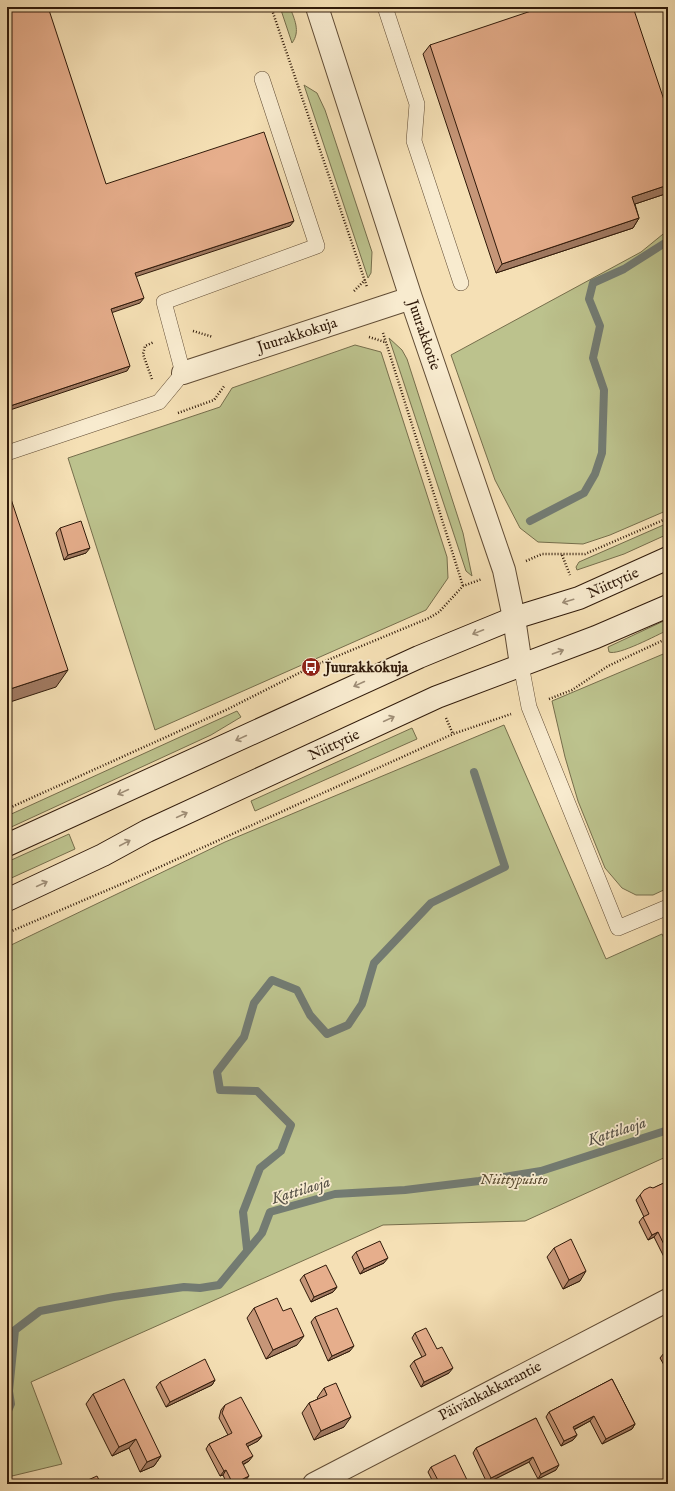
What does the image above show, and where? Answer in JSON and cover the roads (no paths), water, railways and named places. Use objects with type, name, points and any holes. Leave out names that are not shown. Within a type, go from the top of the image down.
[{"type":"main road","name":"Juurakkotie","points":[[316,7],[411,298],[504,570],[514,618],[521,666]]},
{"type":"main road","name":"Juurakkokuja","points":[[183,373],[411,298]]},
{"type":"main road","name":"Niittytie","points":[[7,845],[419,657],[514,618],[579,598],[668,558]]},
{"type":"main road","name":"Niittytie","points":[[7,900],[103,855],[154,828],[430,701],[596,637],[668,606]]},
{"type":"main road","name":"Päivänkakkarantie","points":[[314,1484],[668,1300]]},
{"type":"lane","points":[[385,7],[417,104],[414,141],[461,283]]},
{"type":"lane","points":[[7,453],[160,402],[183,373],[164,302],[317,246],[262,79]]},
{"type":"lane","points":[[521,666],[529,707],[618,928],[668,906]]},
{"type":"waterway","points":[[530,521],[584,493],[595,474],[602,453],[604,390],[593,358],[600,326],[589,299],[593,283],[624,269],[668,241]]},
{"type":"waterway","points":[[247,1249],[243,1212],[260,1168],[281,1151],[291,1125],[257,1091],[220,1090],[217,1072],[244,1037],[254,1003],[272,980],[297,990],[310,1015],[327,1034],[348,1025],[362,1004],[374,963],[431,903],[505,867],[474,772]]},
{"type":"waterway","name":"Kattilaoja","points":[[7,1413],[11,1404],[9,1391],[15,1330],[40,1311],[114,1297],[184,1287],[200,1288],[219,1285],[262,1233],[270,1212],[335,1194],[405,1190],[479,1181],[541,1171],[668,1130]]},
{"type":"place","name":"Juurakkokuja","points":[[311,667]]},
{"type":"park label","name":"Niittypuisto","points":[[514,1179]]}]
